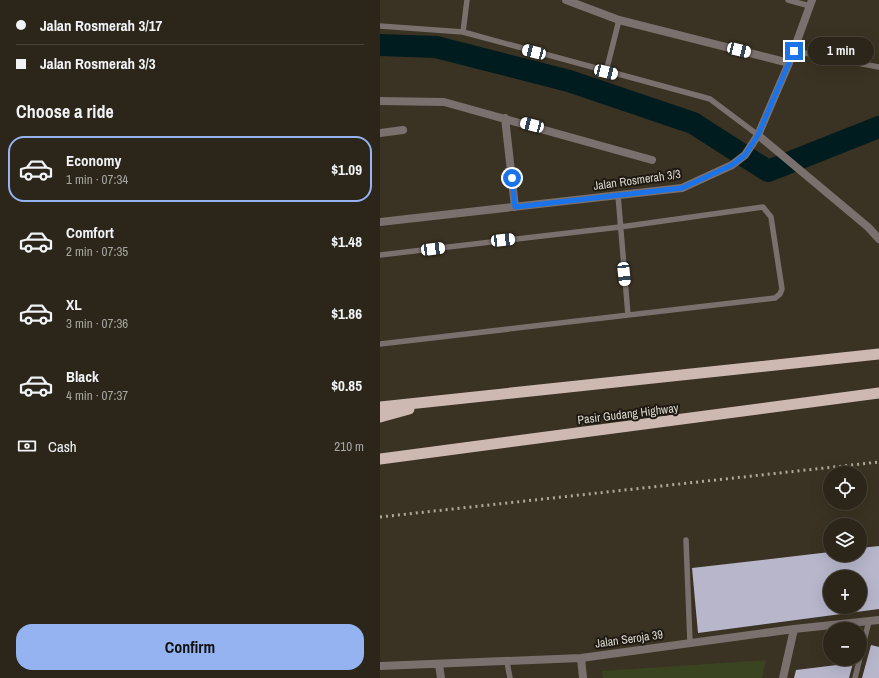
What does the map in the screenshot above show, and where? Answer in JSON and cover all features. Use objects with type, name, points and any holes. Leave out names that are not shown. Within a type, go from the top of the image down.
[{"type":"highway","points":[[380,407],[441,399],[879,354]]},
{"type":"highway","name":"Pasir Gudang Highway","points":[[380,459],[879,393]]},
{"type":"highway","points":[[380,417],[441,399]]},
{"type":"highway","points":[[380,452],[407,456]]},
{"type":"street","points":[[566,0],[620,20],[789,63]]},
{"type":"street","name":"Jalan Rosmerah 3/3","points":[[380,222],[682,188],[732,165],[745,155],[758,135],[794,51],[811,3]]},
{"type":"street","points":[[380,101],[444,102],[652,160]]},
{"type":"street","points":[[505,118],[515,207]]},
{"type":"street","points":[[380,133],[403,130]]},
{"type":"street","points":[[758,135],[868,227],[879,239]]},
{"type":"street","name":"Jalan Seroja 39","points":[[380,666],[439,665],[581,658],[794,629],[879,620]]},
{"type":"street","points":[[783,678],[794,629]]},
{"type":"street","points":[[581,658],[583,678]]},
{"type":"street","points":[[439,665],[441,678]]},
{"type":"lane","points":[[463,32],[467,0]]},
{"type":"lane","points":[[788,0],[811,3]]},
{"type":"lane","points":[[606,72],[620,20]]},
{"type":"lane","points":[[380,26],[463,32],[710,99],[758,135]]},
{"type":"lane","points":[[794,51],[879,67]]},
{"type":"lane","points":[[618,195],[628,315]]},
{"type":"lane","points":[[380,255],[620,227],[763,207],[771,217],[782,289],[780,294],[775,298],[380,344]]},
{"type":"lane","points":[[686,540],[690,643]]},
{"type":"lane","points":[[855,678],[869,621]]},
{"type":"lane","points":[[507,662],[510,678]]},
{"type":"green space","points":[[766,660],[762,678],[603,678],[602,671]]},
{"type":"building","points":[[879,546],[879,609],[867,611],[867,570],[823,570],[823,614],[841,614],[698,633],[692,568],[823,553],[823,562],[867,562],[867,547]]},
{"type":"building","points":[[871,645],[879,647],[879,678],[862,678],[865,666],[867,666]]},
{"type":"building","points":[[829,666],[852,666],[849,678],[794,678],[796,670]]},
{"type":"waterway","points":[[380,45],[436,47],[569,81],[693,123],[768,171],[879,127]]},
{"type":"railway","points":[[380,517],[879,462]]},
{"type":"route","points":[[512,178],[515,207],[682,188],[732,165],[745,155],[758,135],[794,51]]}]
